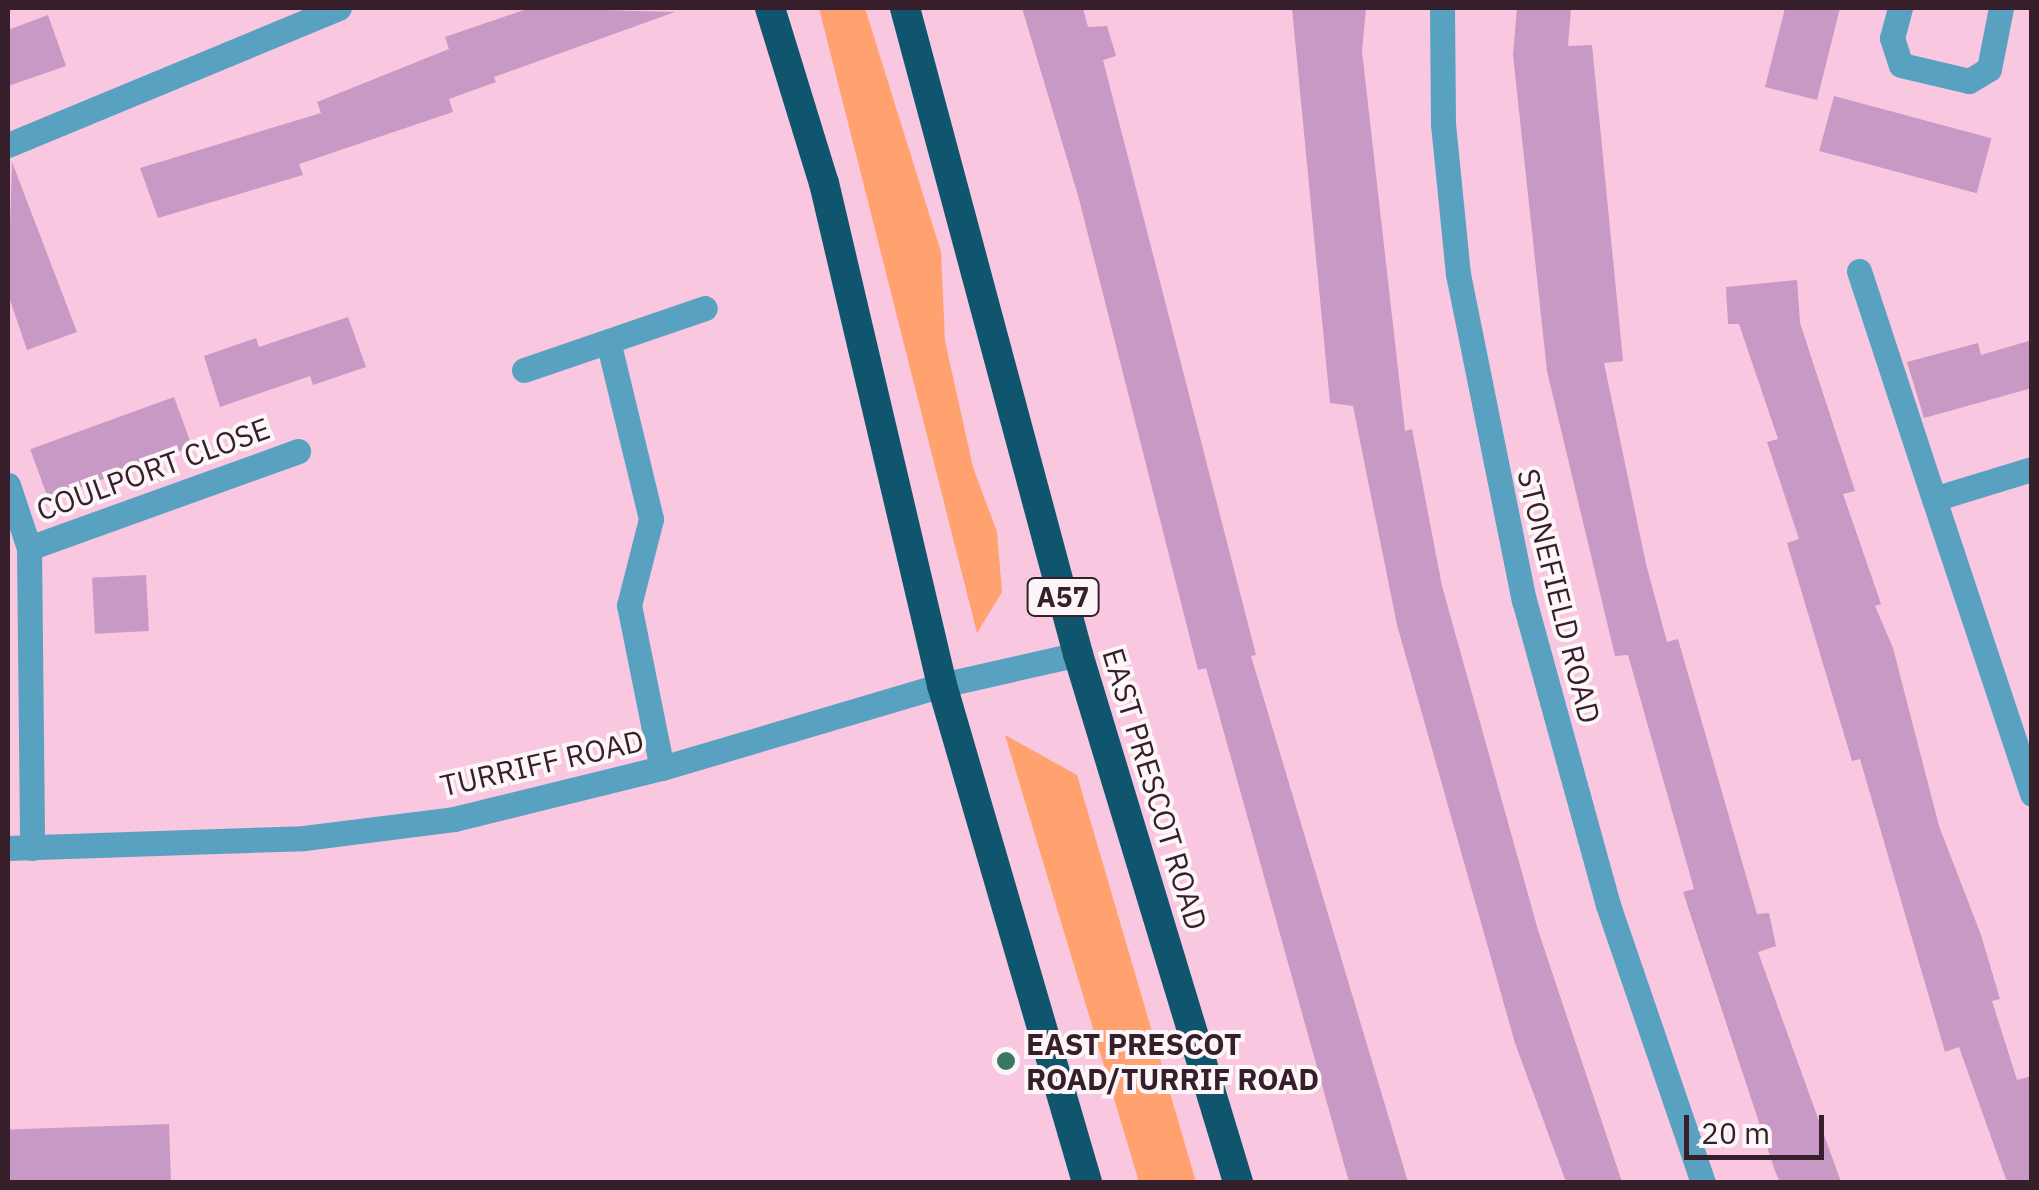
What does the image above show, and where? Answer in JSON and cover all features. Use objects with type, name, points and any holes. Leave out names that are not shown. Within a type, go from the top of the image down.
[{"type":"highway","points":[[770,8],[824,183],[942,685],[1087,1182]]},
{"type":"highway","name":"EAST PRESCOT ROAD","points":[[905,8],[1078,654],[1238,1182]]},
{"type":"street","points":[[8,145],[339,8]]},
{"type":"street","name":"STONEFIELD ROAD","points":[[1442,8],[1443,124],[1458,274],[1520,582],[1602,886],[1703,1182]]},
{"type":"street","points":[[1900,8],[1892,38],[1901,65],[1970,81],[1990,69],[2001,8]]},
{"type":"street","points":[[1860,270],[2032,794]]},
{"type":"street","points":[[524,370],[609,345],[705,308]]},
{"type":"street","points":[[609,345],[651,519],[629,605],[662,768]]},
{"type":"street","name":"COULPORT CLOSE","points":[[30,548],[298,452]]},
{"type":"street","points":[[1934,499],[2032,469]]},
{"type":"street","name":"COULPORT CLOSE","points":[[8,485],[30,548],[20,848]]},
{"type":"street","name":"TURRIFF ROAD","points":[[20,848],[304,838],[454,819],[662,768],[942,685],[1078,654]]},
{"type":"shaded area","points":[[819,8],[865,8],[941,252],[945,341],[973,467],[997,532],[1002,592],[977,633]]},
{"type":"shaded area","points":[[1005,735],[1077,775],[1196,1182],[1139,1182]]},
{"type":"building","points":[[530,8],[675,12],[494,77],[496,82],[449,99],[453,112],[299,164],[303,175],[158,218],[140,168],[321,113],[317,102],[449,49],[445,37]]},
{"type":"building","points":[[1022,8],[1083,8],[1088,27],[1107,26],[1116,56],[1103,60],[1256,655],[1251,656],[1408,1182],[1349,1182],[1206,668],[1198,670],[1079,199]]},
{"type":"building","points":[[1292,8],[1366,8],[1362,51],[1405,431],[1412,429],[1442,586],[1538,930],[1622,1182],[1566,1182],[1515,1043],[1397,625],[1353,406],[1330,403]]},
{"type":"building","points":[[1517,8],[1571,8],[1568,46],[1592,45],[1623,361],[1604,363],[1646,564],[1667,642],[1678,639],[1757,914],[1769,913],[1776,946],[1758,952],[1841,1182],[1780,1182],[1775,1171],[1683,892],[1694,889],[1628,655],[1615,656],[1547,371],[1513,55]]},
{"type":"building","points":[[1785,8],[1840,8],[1817,100],[1765,87]]},
{"type":"building","points":[[48,15],[66,66],[8,86],[8,30]]},
{"type":"building","points":[[1834,96],[1991,138],[1977,193],[1819,151]]},
{"type":"building","points":[[12,162],[77,332],[27,350],[8,294]]},
{"type":"building","points":[[1797,280],[1800,323],[1855,491],[1843,494],[1881,604],[1875,606],[1893,648],[1939,826],[1981,935],[2000,999],[1992,1001],[2017,1080],[2032,1076],[2032,1182],[2007,1182],[1959,1047],[1945,1052],[1860,759],[1852,761],[1787,543],[1799,539],[1767,442],[1778,439],[1739,324],[1728,324],[1726,287]]},
{"type":"building","points":[[348,317],[366,367],[313,385],[310,376],[220,407],[204,356],[256,338],[259,347]]},
{"type":"building","points":[[2032,340],[2032,388],[1924,418],[1907,362],[1978,343],[1981,355]]},
{"type":"building","points":[[174,397],[192,447],[48,499],[30,449]]},
{"type":"building","points":[[146,575],[149,631],[95,634],[92,578]]},
{"type":"building","points":[[169,1124],[171,1182],[10,1182],[8,1130]]},
{"type":"place","name":"EAST PRESCOT ROAD/TURRIF ROAD","points":[[1006,1061]]}]
